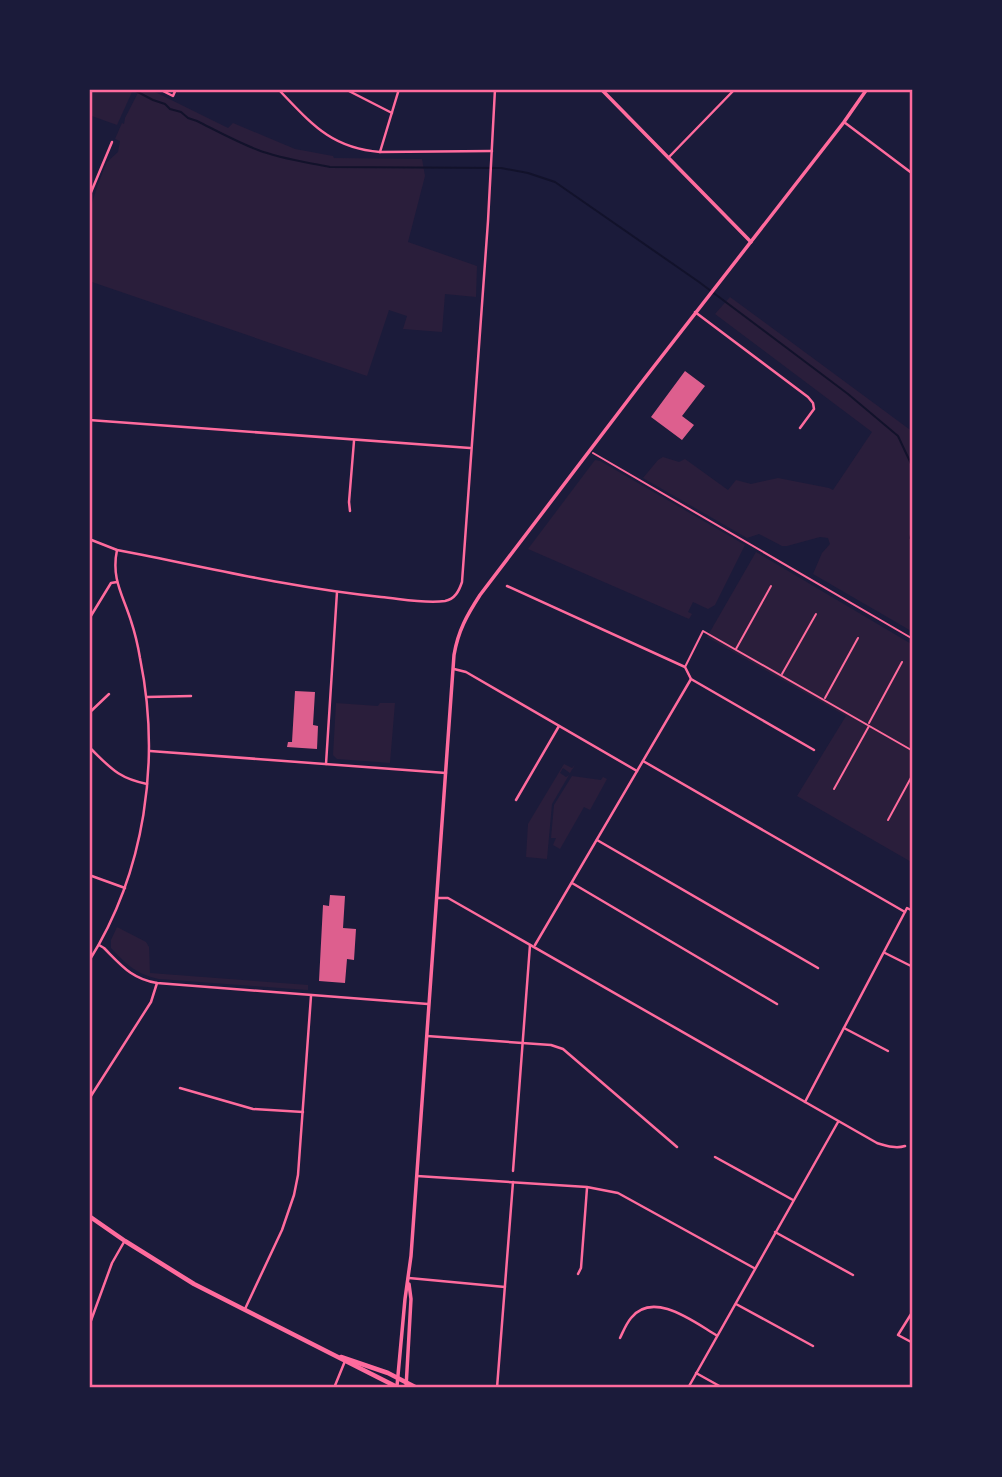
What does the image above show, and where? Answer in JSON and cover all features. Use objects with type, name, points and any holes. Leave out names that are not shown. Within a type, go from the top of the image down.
[{"type":"main road","points":[[89,1216],[194,1283],[397,1387]]},
{"type":"main road","points":[[346,1360],[397,1377],[406,1385],[417,1388]]},
{"type":"street","points":[[159,89],[173,96],[176,89]]},
{"type":"street","points":[[278,89],[318,129],[335,140],[365,150],[491,153]]},
{"type":"street","points":[[345,89],[392,113]]},
{"type":"street","points":[[380,152],[399,89]]},
{"type":"street","points":[[89,539],[117,550],[337,592],[420,601],[447,601],[454,597],[462,582],[495,89]]},
{"type":"street","points":[[601,89],[751,242]]},
{"type":"street","points":[[668,157],[735,89]]},
{"type":"street","points":[[397,1387],[409,1278],[457,639],[467,615],[867,89]]},
{"type":"street","points":[[844,122],[913,174]]},
{"type":"street","points":[[89,197],[112,142]]},
{"type":"street","points":[[695,312],[808,397],[814,409],[800,428]]},
{"type":"street","points":[[89,420],[471,449]]},
{"type":"street","points":[[350,511],[354,441]]},
{"type":"street","points":[[89,505],[89,525]]},
{"type":"street","points":[[89,961],[125,888],[133,863],[142,825],[150,751],[147,697],[140,658],[114,570],[117,550]]},
{"type":"street","points":[[89,619],[111,583],[117,582]]},
{"type":"street","points":[[507,586],[685,667],[691,679],[814,751]]},
{"type":"street","points":[[326,764],[337,592]]},
{"type":"street","points":[[453,669],[466,672],[637,771]]},
{"type":"street","points":[[513,1171],[532,946],[572,883],[691,679]]},
{"type":"street","points":[[89,713],[109,694]]},
{"type":"street","points":[[147,697],[191,696]]},
{"type":"street","points":[[516,800],[559,726]]},
{"type":"street","points":[[89,747],[115,772],[127,779],[147,784]]},
{"type":"street","points":[[150,751],[446,773]]},
{"type":"street","points":[[643,761],[905,912]]},
{"type":"street","points":[[597,840],[818,968]]},
{"type":"street","points":[[89,875],[125,888]]},
{"type":"street","points":[[572,883],[777,1004]]},
{"type":"street","points":[[437,898],[448,898],[877,1143],[889,1147],[905,1146]]},
{"type":"street","points":[[805,1102],[905,912],[908,908],[913,911]]},
{"type":"street","points":[[99,945],[130,974],[144,981],[429,1004]]},
{"type":"street","points":[[884,952],[913,967]]},
{"type":"street","points":[[89,1099],[151,1002],[157,983]]},
{"type":"street","points":[[245,1309],[282,1230],[294,1195],[298,1175],[311,996]]},
{"type":"street","points":[[844,1028],[888,1051]]},
{"type":"street","points":[[427,1036],[551,1045],[563,1049],[677,1147]]},
{"type":"street","points":[[180,1088],[253,1109],[303,1112]]},
{"type":"street","points":[[688,1388],[838,1121]]},
{"type":"street","points":[[715,1157],[793,1200]]},
{"type":"street","points":[[417,1176],[587,1187],[618,1193],[754,1268]]},
{"type":"street","points":[[497,1388],[513,1182]]},
{"type":"street","points":[[578,1274],[581,1268],[587,1187]]},
{"type":"street","points":[[775,1232],[853,1275]]},
{"type":"street","points":[[89,1326],[111,1263],[125,1241]]},
{"type":"street","points":[[409,1278],[505,1287]]},
{"type":"street","points":[[406,1385],[411,1299],[409,1278]]},
{"type":"street","points":[[735,1303],[813,1346]]},
{"type":"street","points":[[620,1339],[631,1317],[650,1306],[676,1312],[717,1336]]},
{"type":"street","points":[[913,1311],[898,1335],[913,1343]]},
{"type":"street","points":[[334,1388],[346,1360]]},
{"type":"street","points":[[696,1373],[723,1388]]},
{"type":"lane","points":[[736,649],[771,586]]},
{"type":"lane","points":[[782,675],[816,614]]},
{"type":"lane","points":[[685,667],[703,631],[913,751]]},
{"type":"lane","points":[[824,699],[858,638]]},
{"type":"lane","points":[[834,789],[902,662]]},
{"type":"lane","points":[[888,820],[913,774]]},
{"type":"path","points":[[590,451],[913,639]]},
{"type":"shaded area","points":[[89,89],[124,89],[132,92],[117,125],[89,115]]},
{"type":"shaded area","points":[[140,89],[149,89],[228,128],[233,123],[295,149],[334,158],[422,159],[425,176],[408,242],[477,266],[476,297],[445,294],[442,332],[403,329],[407,316],[389,310],[367,376],[89,281],[89,213],[107,162],[118,152],[120,141],[115,139]]},
{"type":"shaded area","points":[[730,297],[913,432],[913,632],[813,574],[822,553],[830,544],[828,538],[820,537],[782,546],[759,534],[747,538],[643,478],[663,457],[679,462],[685,459],[728,490],[736,480],[751,484],[778,478],[833,490],[872,432],[715,314]]},
{"type":"shaded area","points":[[595,460],[745,545],[715,605],[708,609],[693,602],[688,612],[692,614],[689,619],[528,549]]},
{"type":"shaded area","points":[[756,552],[913,645],[913,863],[797,796],[846,716],[707,637]]},
{"type":"shaded area","points":[[336,703],[378,706],[380,703],[395,703],[390,763],[337,759],[333,755]]},
{"type":"shaded area","points":[[564,764],[572,768],[575,765],[570,773],[563,768],[560,773],[566,777],[569,775],[552,804],[547,859],[526,857],[528,824]]},
{"type":"shaded area","points":[[572,776],[607,779],[590,810],[584,807],[560,849],[553,845],[556,838],[551,838],[554,805]]},
{"type":"shaded area","points":[[117,927],[146,942],[149,947],[150,973],[308,985],[308,990],[151,977],[132,968],[111,948],[111,940]]},
{"type":"building","points":[[685,371],[705,386],[682,416],[694,425],[682,440],[651,417]]},
{"type":"building","points":[[295,691],[315,692],[313,725],[318,726],[317,749],[287,747],[288,742],[292,742]]},
{"type":"building","points":[[330,895],[345,896],[343,928],[356,929],[354,960],[347,959],[345,983],[319,981],[323,905],[329,906]]},
{"type":"waterway","points":[[132,89],[242,144],[285,158],[330,167],[501,168],[555,182],[699,282],[848,394],[898,436],[913,468]]},
{"type":"waterway","points":[[913,528],[910,538],[913,541]]}]
